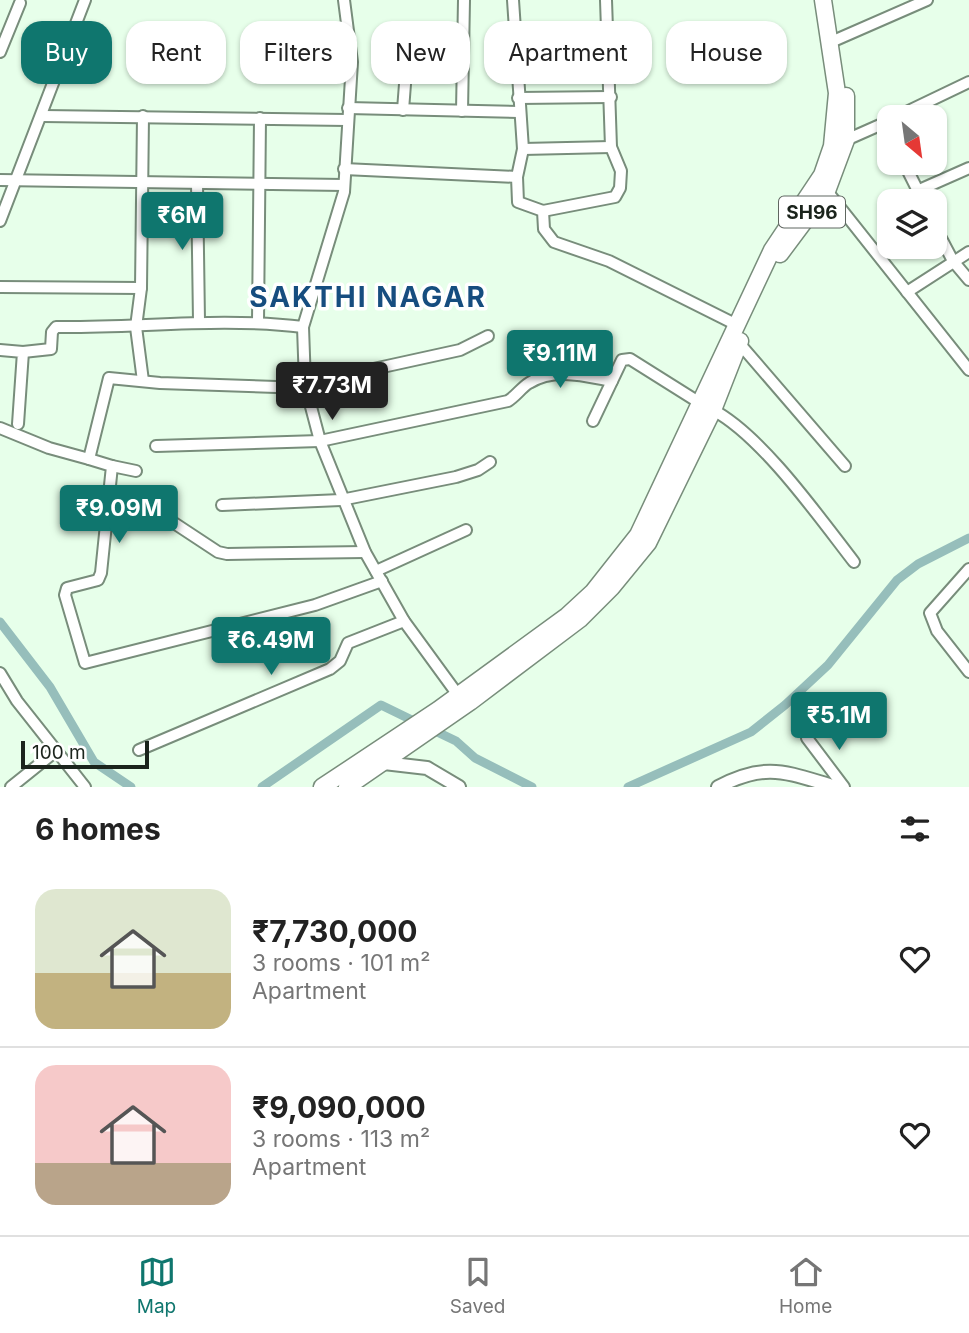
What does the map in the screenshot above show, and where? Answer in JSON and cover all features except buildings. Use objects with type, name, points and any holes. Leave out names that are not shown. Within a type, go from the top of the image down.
[{"type":"main road","name":"SH96","points":[[706,407],[781,253],[827,191],[846,140],[846,81],[823,0]]},
{"type":"main road","name":"SH96","points":[[443,714],[458,695],[576,608],[634,550],[648,543],[737,326],[772,250],[822,175],[832,146],[837,93],[831,0]]},
{"type":"main road","name":"SH96","points":[[347,787],[378,759],[580,619],[634,550]]},
{"type":"main road","name":"SH96","points":[[322,787],[378,759]]},
{"type":"street","points":[[0,221],[43,116],[85,0]]},
{"type":"street","points":[[344,0],[352,62],[344,185],[303,327],[306,386],[320,441],[341,500],[365,552],[404,621],[458,695]]},
{"type":"street","points":[[462,111],[464,0]]},
{"type":"street","points":[[513,0],[523,149],[517,177],[518,202],[543,211],[615,197],[620,188],[621,171],[611,147],[606,0]]},
{"type":"street","points":[[834,41],[927,0]]},
{"type":"street","points":[[0,52],[20,3]]},
{"type":"street","points":[[921,105],[969,82]]},
{"type":"street","points":[[403,110],[405,84]]},
{"type":"street","points":[[518,98],[611,97]]},
{"type":"street","points":[[348,108],[519,111]]},
{"type":"street","points":[[43,116],[347,120]]},
{"type":"street","points":[[143,381],[135,327],[141,288],[144,116]]},
{"type":"street","points":[[258,322],[260,118]]},
{"type":"street","points":[[846,140],[877,129]]},
{"type":"street","points":[[523,149],[611,147]]},
{"type":"street","points":[[932,189],[969,168]]},
{"type":"street","points":[[344,169],[517,177]]},
{"type":"street","points":[[0,180],[344,185]]},
{"type":"street","points":[[197,183],[199,321]]},
{"type":"street","points":[[827,191],[969,370]]},
{"type":"street","points":[[543,211],[544,229],[554,242],[609,261],[737,326]]},
{"type":"street","points":[[947,250],[969,280]]},
{"type":"street","points":[[907,292],[969,252]]},
{"type":"street","points":[[0,287],[141,288]]},
{"type":"street","points":[[0,350],[23,352],[51,349],[52,332],[56,327],[135,327],[199,321],[258,322],[303,327]]},
{"type":"street","points":[[89,459],[109,378],[306,386],[460,350],[488,335]]},
{"type":"street","points":[[739,343],[845,467]]},
{"type":"street","points":[[18,424],[23,352]]},
{"type":"street","points":[[593,421],[622,360],[630,359],[733,421],[802,494],[854,562]]},
{"type":"street","points":[[156,446],[320,441],[508,401],[527,383],[541,377],[566,373],[612,381]]},
{"type":"street","points":[[0,428],[49,448],[136,471]]},
{"type":"street","points":[[222,505],[341,500],[456,477],[478,470],[490,462]]},
{"type":"street","points":[[112,466],[101,573],[98,580],[68,588],[65,595],[85,663],[315,605],[379,576],[466,530]]},
{"type":"street","points":[[174,523],[218,552],[227,554],[365,552]]},
{"type":"street","points":[[969,569],[930,613],[937,631],[969,672]]},
{"type":"street","points":[[139,750],[330,669],[340,661],[348,643],[404,621]]},
{"type":"street","points":[[0,673],[17,701],[85,787]]},
{"type":"street","points":[[807,738],[844,787]]},
{"type":"street","points":[[11,787],[57,750]]},
{"type":"street","points":[[378,759],[427,768],[458,787]]},
{"type":"street","points":[[719,787],[742,775],[773,769],[836,787]]},
{"type":"waterway","points":[[628,787],[751,732],[828,665],[897,580],[918,564],[969,538]]},
{"type":"waterway","points":[[0,622],[50,687],[94,762],[131,787]]},
{"type":"waterway","points":[[262,787],[381,705],[418,723]]},
{"type":"waterway","points":[[431,729],[456,741],[475,758],[532,787]]},
{"type":"district","name":"SAKTHI NAGAR","points":[[368,297]]}]
